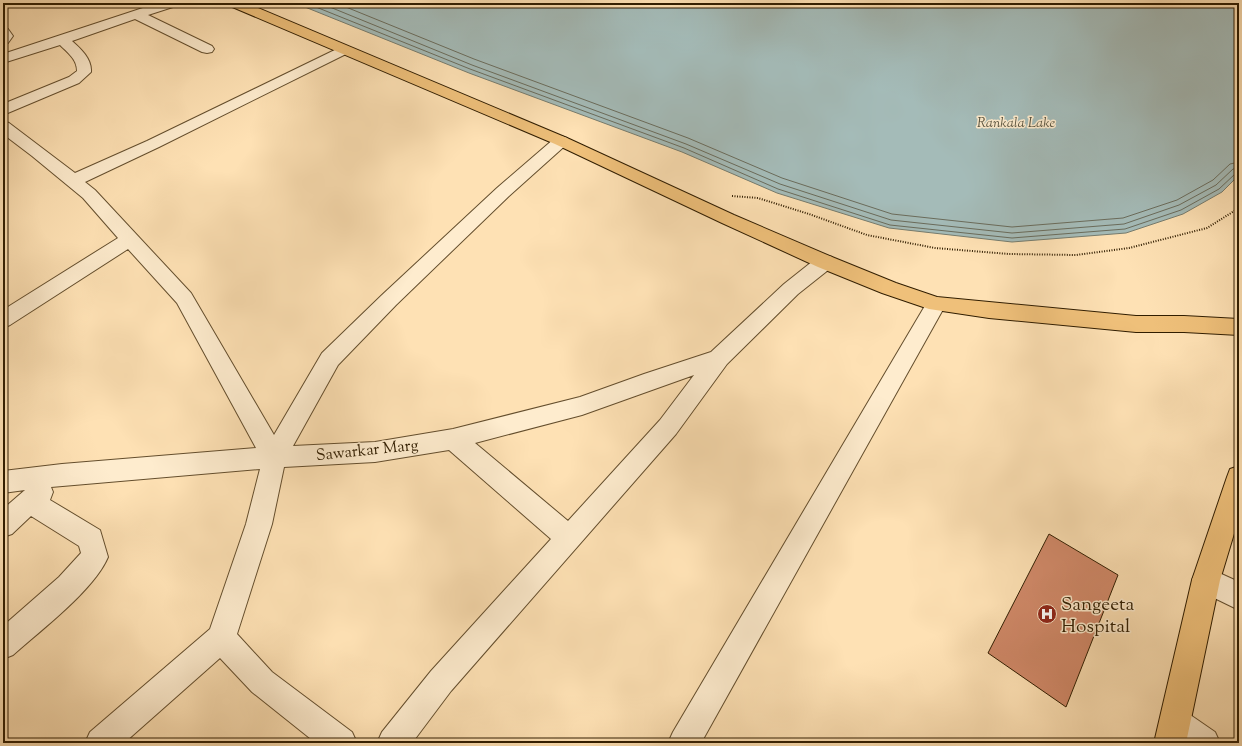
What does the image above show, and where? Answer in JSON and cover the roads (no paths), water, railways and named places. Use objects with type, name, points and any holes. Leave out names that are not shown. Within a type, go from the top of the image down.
[{"type":"main road","points":[[235,3],[561,141],[728,219],[825,262],[889,288],[936,304],[1136,324],[1184,324],[1239,327]]},
{"type":"main road","points":[[1172,733],[1206,580],[1239,476]]},
{"type":"street","points":[[3,59],[62,38],[171,3]]},
{"type":"street","points":[[137,15],[207,49]]},
{"type":"street","points":[[3,32],[6,36],[3,40]]},
{"type":"street","points":[[3,110],[74,80],[84,72],[85,66],[83,61],[62,38]]},
{"type":"street","points":[[72,181],[153,144],[343,50]]},
{"type":"street","points":[[3,126],[11,142],[72,181],[88,194],[184,298],[274,457]]},
{"type":"street","points":[[101,743],[221,638],[259,524],[274,457],[330,359],[389,300],[480,216],[502,192],[561,141]]},
{"type":"street","points":[[3,320],[130,239]]},
{"type":"street","points":[[393,743],[441,681],[668,427],[719,358],[791,289],[825,262]]},
{"type":"street","points":[[684,743],[936,304]]},
{"type":"street","name":"Sawarkar Marg","points":[[3,482],[62,475],[274,457],[375,452],[453,439],[582,406],[652,380],[719,358]]},
{"type":"street","points":[[453,439],[569,538]]},
{"type":"street","points":[[3,525],[62,475]]},
{"type":"street","points":[[3,645],[69,587],[95,557],[90,539],[30,502]]},
{"type":"street","points":[[1206,580],[1239,596]]},
{"type":"street","points":[[221,638],[262,682],[341,743]]},
{"type":"street","points":[[1172,733],[1204,743]]},
{"type":"water","name":"Rankala Lake","points":[[295,3],[1239,3],[1239,175],[1222,192],[1183,214],[1126,233],[1012,242],[889,228],[777,193],[682,152],[469,73]]},
{"type":"place","name":"Sangeeta Hospital","points":[[1047,614]]}]
